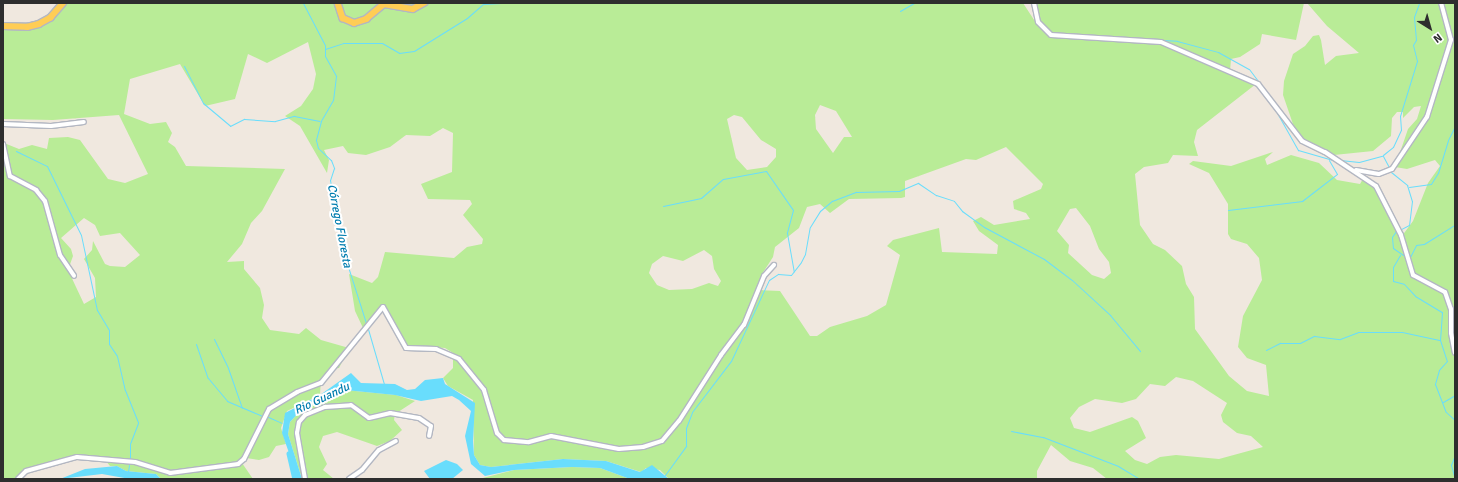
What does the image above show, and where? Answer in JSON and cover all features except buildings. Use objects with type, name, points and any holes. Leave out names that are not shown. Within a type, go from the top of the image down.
[{"type":"main road","points":[[3,26],[27,27],[39,24],[50,18],[63,3]]},
{"type":"main road","points":[[338,3],[343,18],[354,23],[363,21],[384,4],[412,9],[424,3]]},
{"type":"street","points":[[1034,3],[1038,22],[1051,35],[1161,42],[1250,79],[1263,89],[1276,110],[1302,141],[1372,181],[1382,194],[1401,235],[1413,275],[1446,292],[1451,309],[1451,333],[1455,353]]},
{"type":"street","points":[[1353,169],[1379,174],[1392,169],[1426,120],[1451,40],[1441,3]]},
{"type":"street","points":[[3,124],[45,126],[84,122]]},
{"type":"street","points":[[3,144],[8,173],[36,190],[45,201],[48,222],[60,255],[74,276]]},
{"type":"street","points":[[17,479],[23,473],[77,457],[135,462],[170,473],[238,464],[244,460],[269,409],[297,392],[321,383],[383,306],[406,348],[436,348],[459,360],[484,390],[497,433],[502,439],[529,442],[550,436],[619,450],[643,447],[662,441],[679,422],[720,354],[744,325],[747,312],[764,276],[774,265]]},
{"type":"street","points":[[306,479],[297,433],[299,422],[305,415],[325,407],[351,405],[369,418],[390,413],[419,418],[431,426],[429,436]]},
{"type":"street","points":[[349,479],[362,470],[379,450],[396,441]]},
{"type":"green space","points":[[63,3],[1023,3],[1038,26],[1034,3],[1304,3],[1296,40],[1262,34],[1260,44],[1240,57],[1231,59],[1230,71],[1256,84],[1197,130],[1194,142],[1198,156],[1173,155],[1168,163],[1144,167],[1135,174],[1140,225],[1153,244],[1165,250],[1182,266],[1186,284],[1194,297],[1195,329],[1229,376],[1247,391],[1269,396],[1266,365],[1247,358],[1238,347],[1243,316],[1262,280],[1259,258],[1247,244],[1231,239],[1228,234],[1228,204],[1209,173],[1189,164],[1193,161],[1231,166],[1273,152],[1265,159],[1267,165],[1291,155],[1319,163],[1337,180],[1360,184],[1364,177],[1375,186],[1402,236],[1413,221],[1428,183],[1440,166],[1435,160],[1407,169],[1395,167],[1408,129],[1417,119],[1421,106],[1414,107],[1403,118],[1403,112],[1397,112],[1392,118],[1391,136],[1373,151],[1334,155],[1303,141],[1294,127],[1283,95],[1284,81],[1293,54],[1305,46],[1313,36],[1319,35],[1325,65],[1336,56],[1359,53],[1327,26],[1307,3],[1455,3],[1455,479],[1107,479],[1093,468],[1070,461],[1051,445],[1037,471],[1037,479],[669,479],[660,470],[646,468],[641,472],[606,461],[563,459],[491,467],[480,465],[474,455],[473,400],[448,386],[443,378],[453,368],[453,353],[445,348],[402,345],[383,309],[363,328],[355,311],[349,274],[372,283],[378,277],[385,252],[454,258],[467,247],[482,244],[483,239],[463,215],[472,204],[470,200],[428,199],[421,184],[452,172],[453,133],[443,128],[430,136],[406,135],[390,147],[366,155],[348,153],[343,146],[324,150],[329,160],[327,173],[300,126],[285,116],[301,106],[313,89],[316,74],[308,42],[267,63],[248,54],[235,99],[205,106],[180,64],[130,79],[124,114],[150,124],[166,122],[172,133],[168,142],[175,147],[186,166],[285,169],[262,211],[251,223],[242,244],[227,262],[244,261],[244,269],[260,288],[264,305],[262,318],[270,330],[299,334],[306,328],[321,340],[349,348],[339,368],[331,369],[321,378],[320,395],[287,411],[281,428],[286,444],[276,446],[269,457],[259,460],[246,458],[242,463],[253,479],[161,479],[156,474],[126,471],[117,466],[110,466],[105,460],[75,457],[38,468],[19,479],[3,479],[3,137],[4,143],[19,149],[32,145],[47,149],[49,138],[68,137],[80,140],[108,179],[125,183],[148,174],[119,115],[53,120],[3,119],[3,25],[30,26],[45,21]],"holes":[[[820,105],[836,111],[852,137],[844,137],[833,153],[816,129],[815,115]],[[734,115],[742,117],[761,140],[776,149],[776,157],[767,167],[747,170],[736,158],[727,119]],[[1006,147],[1043,184],[1041,189],[1013,201],[1014,209],[1026,213],[1030,219],[994,225],[981,217],[973,221],[979,231],[998,245],[997,254],[942,252],[939,228],[893,240],[887,246],[900,255],[886,305],[867,316],[830,327],[817,336],[810,336],[780,291],[758,290],[762,274],[773,257],[775,247],[799,228],[807,207],[820,204],[830,213],[849,199],[905,197],[905,181],[966,159],[976,160]],[[1076,208],[1090,226],[1099,249],[1109,262],[1111,273],[1104,279],[1092,275],[1068,253],[1069,245],[1057,231],[1070,209]],[[84,218],[95,225],[100,236],[120,233],[140,255],[125,267],[110,266],[105,264],[93,241],[92,250],[84,259],[95,278],[96,297],[84,304],[68,270],[73,256],[71,249],[61,238]],[[704,250],[712,256],[714,269],[721,281],[718,286],[709,283],[692,289],[669,290],[657,285],[649,273],[652,264],[663,256],[683,261]],[[1176,377],[1193,381],[1227,403],[1221,415],[1223,422],[1237,433],[1251,436],[1263,447],[1219,459],[1176,455],[1160,457],[1147,464],[1135,460],[1125,451],[1146,438],[1138,421],[1132,417],[1090,432],[1074,428],[1070,418],[1079,407],[1095,399],[1122,403],[1136,399],[1150,384],[1165,386]]]},
{"type":"green space","points":[[345,390],[396,395],[415,401],[395,414],[394,420],[402,430],[390,441],[377,446],[337,432],[323,436],[319,447],[327,464],[323,470],[334,479],[302,479],[288,434],[290,422],[303,408]]},
{"type":"green space","points":[[572,467],[600,468],[630,479],[479,479],[514,470]]},
{"type":"water","points":[[351,373],[361,383],[395,384],[407,390],[415,389],[425,380],[443,378],[445,384],[475,403],[473,441],[474,455],[480,465],[491,467],[563,459],[606,461],[640,472],[652,465],[669,479],[630,479],[600,468],[572,467],[514,470],[485,476],[471,464],[465,436],[471,411],[459,400],[452,396],[421,401],[395,395],[345,390],[303,408],[290,422],[288,434],[302,479],[295,479],[295,470],[282,433],[285,413],[320,395]]},
{"type":"water","points":[[446,460],[457,464],[463,470],[452,479],[430,479],[424,471]]},
{"type":"water","points":[[117,466],[126,471],[156,474],[161,479],[130,479],[102,474],[60,479],[85,469]]},
{"type":"waterway","name":"Córrego Floresta","points":[[303,3],[325,45],[325,56],[336,76],[333,100],[321,121],[316,140],[318,148],[331,160],[334,168],[330,180],[344,254],[366,323]]},
{"type":"waterway","points":[[325,49],[343,43],[382,43],[399,53],[414,51],[467,18],[483,4],[501,3]]},
{"type":"waterway","points":[[900,11],[914,3]]},
{"type":"waterway","points":[[1383,155],[1393,147],[1401,130],[1400,116],[1417,61],[1413,45],[1416,40],[1414,17],[1419,3]]},
{"type":"waterway","points":[[1142,39],[1177,41],[1218,52],[1249,69],[1270,97]]},
{"type":"waterway","points":[[184,66],[203,103],[230,126],[244,119],[275,121],[294,116],[320,121]]},
{"type":"waterway","points":[[1276,111],[1298,150],[1333,160]]},
{"type":"waterway","points":[[1409,187],[1431,184],[1438,173],[1448,140],[1455,126]]},
{"type":"waterway","points":[[16,151],[47,166],[81,235],[97,310],[109,330],[109,344],[117,356],[125,390],[138,423],[130,444],[130,459]]},
{"type":"waterway","points":[[1340,160],[1359,162],[1382,156]]},
{"type":"waterway","points":[[1383,156],[1390,169]]},
{"type":"waterway","points":[[1228,210],[1302,201],[1337,174],[1329,160]]},
{"type":"waterway","points":[[663,206],[701,198],[723,179],[766,171],[793,210],[787,233],[794,271]]},
{"type":"waterway","points":[[1391,172],[1407,185],[1412,201],[1409,225],[1401,229]]},
{"type":"waterway","points":[[665,475],[686,446],[686,428],[692,412],[731,361],[769,280],[778,274],[791,275],[801,262],[805,254],[810,227],[820,211],[832,201],[856,192],[899,191],[918,183],[936,195],[954,201],[962,211],[984,227],[1044,259],[1072,280],[1110,315],[1140,351]]},
{"type":"waterway","points":[[1410,257],[1416,245],[1424,244],[1455,225]]},
{"type":"waterway","points":[[1396,231],[1392,237],[1393,248],[1406,257]]},
{"type":"waterway","points":[[1400,255],[1393,267],[1393,281],[1404,284],[1415,296],[1442,312],[1440,340],[1447,361],[1439,370],[1435,384],[1446,412],[1455,420]]},
{"type":"waterway","name":"Córrego Floresta","points":[[368,329],[384,384]]},
{"type":"waterway","points":[[1266,350],[1280,343],[1300,343],[1314,336],[1340,339],[1358,332],[1402,332],[1439,340]]},
{"type":"waterway","points":[[214,339],[228,368],[242,408]]},
{"type":"waterway","points":[[196,344],[208,378],[227,401],[263,416]]},
{"type":"waterway","points":[[1443,402],[1455,395]]},
{"type":"waterway","points":[[266,416],[282,423]]},
{"type":"waterway","points":[[1011,431],[1043,437],[1118,466],[1140,479]]},
{"type":"waterway","name":"Rio Guandu","points":[[290,454],[296,479]]},
{"type":"waterway","points":[[1455,455],[1451,465],[1455,479]]},
{"type":"waterway","points":[[128,472],[129,465]]}]
